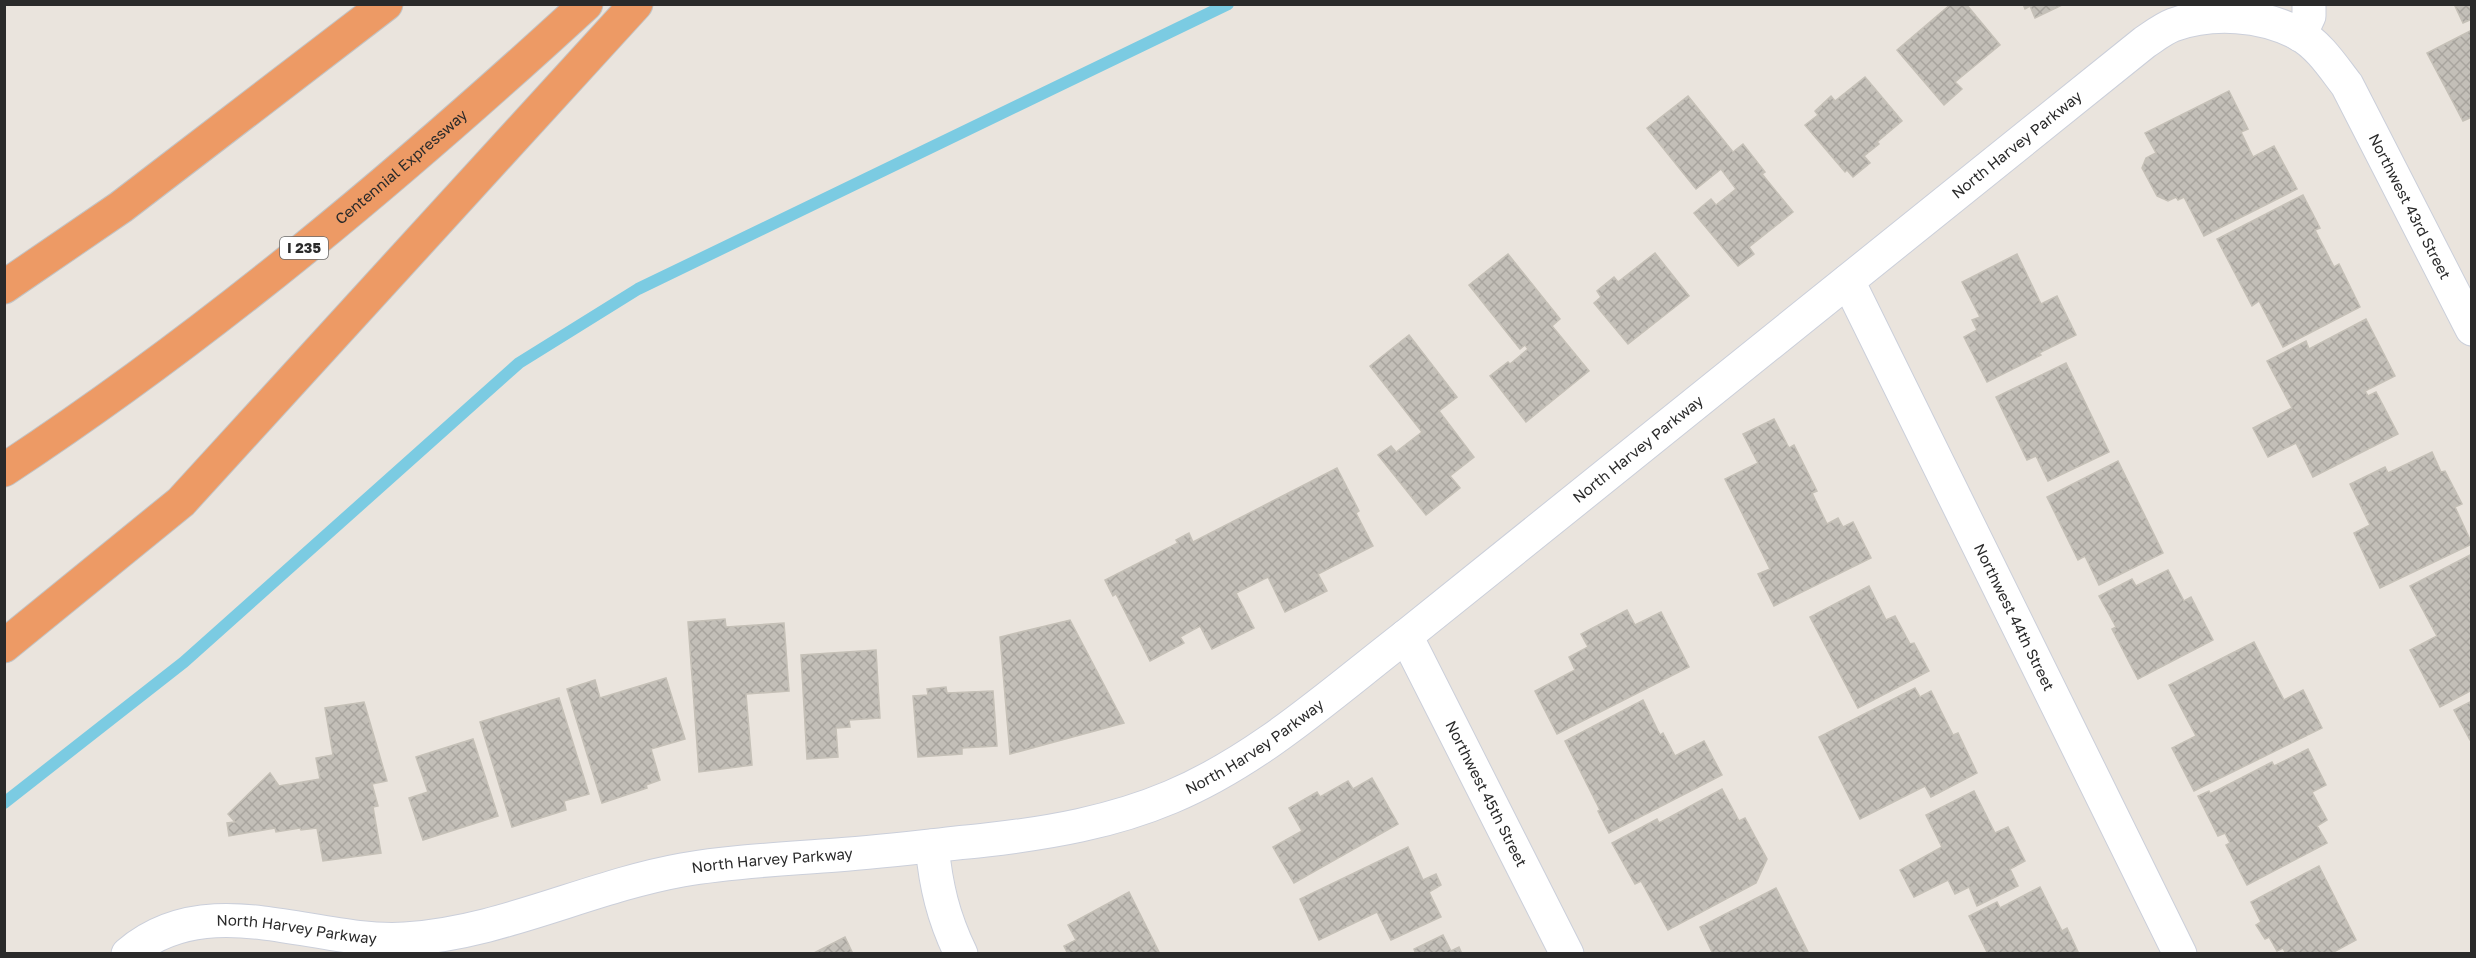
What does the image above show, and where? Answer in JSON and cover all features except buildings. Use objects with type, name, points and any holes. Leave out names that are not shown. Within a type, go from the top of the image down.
[{"type":"highway","points":[[4,287],[121,207],[386,4]]},
{"type":"highway","name":"Centennial Expressway","points":[[4,470],[54,437],[239,302],[474,106],[586,4]]},
{"type":"highway","points":[[4,646],[181,502],[636,4]]},
{"type":"street","name":"North Harvey Parkway","points":[[129,954],[167,931],[198,922],[223,920],[267,923],[359,938],[403,940],[443,935],[481,927],[640,879],[681,870],[721,864],[932,846],[1028,835],[1079,826],[1131,812],[1171,797],[1213,777],[1250,754],[1406,636],[2145,42],[2168,15],[2225,16],[2267,22],[2305,20],[2323,55],[2347,85]]},
{"type":"street","name":"Northwest 43rd Street","points":[[2347,85],[2472,329]]},
{"type":"street","name":"Northwest 44th Street","points":[[1848,281],[2180,954]]},
{"type":"street","name":"Northwest 45th Street","points":[[1406,636],[1567,954]]},
{"type":"street","points":[[932,846],[936,885],[947,926],[961,954]]},
{"type":"waterway","points":[[4,803],[184,662],[519,363],[638,289],[1228,4]]}]
